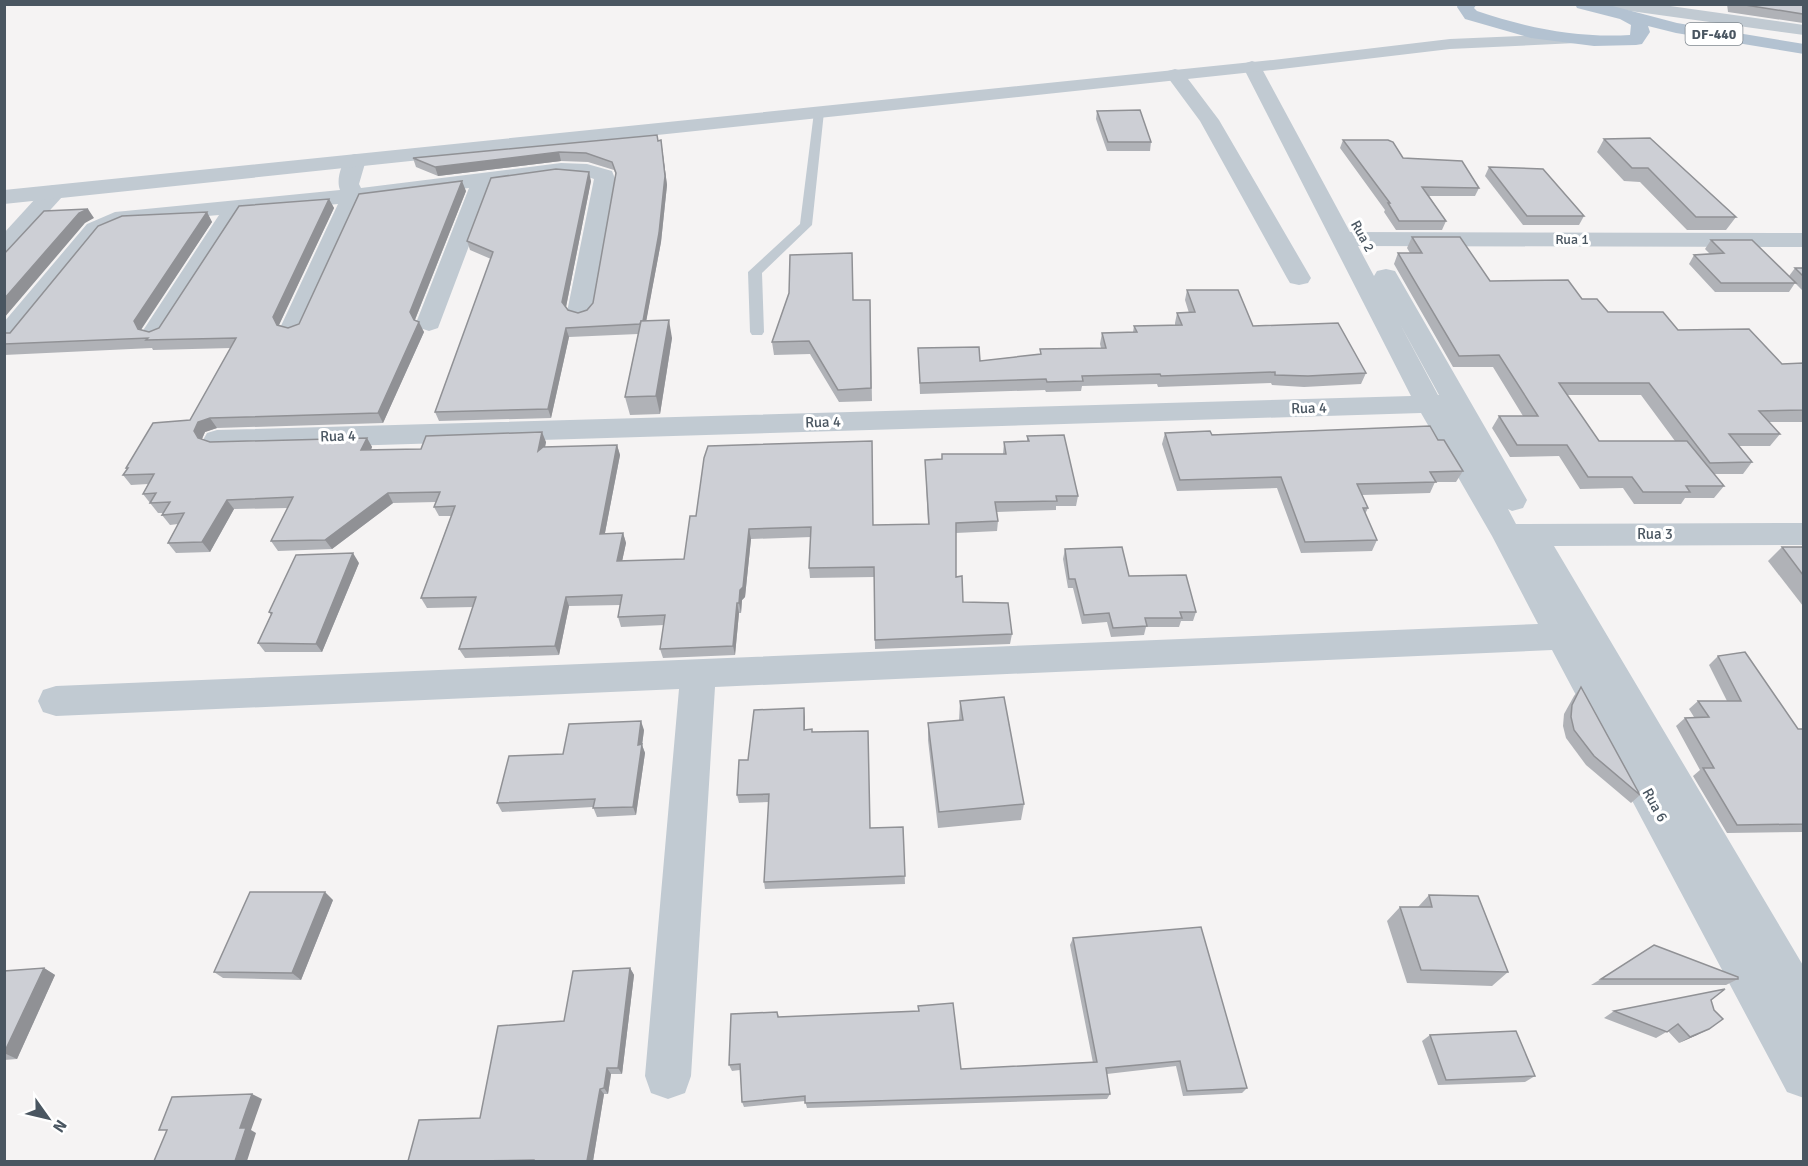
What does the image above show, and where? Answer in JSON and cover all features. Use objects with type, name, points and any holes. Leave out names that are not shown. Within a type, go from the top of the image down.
[{"type":"main road","points":[[1462,5],[1471,15],[1526,33],[1611,42],[1636,40],[1641,32],[1639,23],[1621,10],[1583,4]]},
{"type":"main road","name":"DF-440","points":[[1621,10],[1676,28],[1803,50]]},
{"type":"main road","name":"DF-440","points":[[1636,40],[1760,50],[1803,50]]},
{"type":"street","points":[[1621,10],[1803,30]]},
{"type":"street","points":[[1450,44],[1477,32],[1481,19]]},
{"type":"street","points":[[4,197],[1263,66],[1450,44],[1570,39]]},
{"type":"street","name":"Rua 2","points":[[1263,66],[1301,139],[1365,239],[1405,310],[1444,404]]},
{"type":"street","points":[[1175,75],[1209,120],[1299,278]]},
{"type":"street","name":"Rua 2","points":[[1301,139],[1341,239],[1378,308],[1444,404]]},
{"type":"street","points":[[293,328],[353,196],[348,184],[355,160]]},
{"type":"street","points":[[7,335],[86,239],[101,225],[123,217],[353,196],[483,181],[545,171],[597,171],[604,176],[580,312]]},
{"type":"street","points":[[429,323],[483,181]]},
{"type":"street","points":[[4,247],[54,192]]},
{"type":"street","points":[[155,332],[236,206]]},
{"type":"street","name":"Rua 1","points":[[1341,239],[1803,240]]},
{"type":"street","points":[[1378,308],[1405,310]]},
{"type":"street","points":[[1444,404],[1519,535]]},
{"type":"street","name":"Rua 4","points":[[217,440],[1444,404]]},
{"type":"street","name":"Rua 3","points":[[1519,535],[1803,534]]},
{"type":"street","name":"Rua 6","points":[[1519,535],[1576,636],[1803,1011]]},
{"type":"street","points":[[56,701],[1576,636]]},
{"type":"street","name":"Rua 6","points":[[1576,636],[1803,1075]]},
{"type":"street","points":[[668,1076],[699,674]]},
{"type":"lane","points":[[758,332],[755,272],[766,260],[795,238],[806,225],[819,112]]},
{"type":"building","points":[[1739,4],[1803,4],[1803,14]]},
{"type":"building","points":[[1140,110],[1151,142],[1108,142],[1097,111]]},
{"type":"building","points":[[657,135],[658,141],[661,140],[665,176],[659,233],[643,321],[640,324],[566,328],[548,409],[435,412],[493,252],[467,241],[491,178],[556,169],[589,172],[562,302],[568,310],[578,313],[587,310],[593,303],[616,173],[612,162],[586,153],[559,152],[435,167],[413,158]]},
{"type":"building","points":[[1650,138],[1736,217],[1696,217],[1648,168],[1632,168],[1604,139]]},
{"type":"building","points":[[1343,140],[1388,140],[1393,142],[1403,158],[1462,161],[1479,188],[1422,187],[1446,221],[1399,221],[1388,203],[1390,203]]},
{"type":"building","points":[[1489,167],[1543,169],[1584,216],[1527,216]]},
{"type":"building","points":[[462,181],[410,312],[414,320],[419,322],[378,413],[210,418],[198,422],[194,431],[198,438],[210,442],[367,438],[361,450],[421,449],[426,436],[542,432],[538,451],[543,447],[617,445],[600,534],[623,533],[617,561],[684,559],[690,516],[696,516],[704,458],[708,446],[872,441],[873,525],[929,524],[925,460],[942,459],[942,454],[1006,454],[1004,442],[1029,441],[1027,436],[1064,435],[1078,496],[1056,496],[1057,501],[995,502],[998,521],[956,523],[956,577],[962,576],[963,602],[1008,603],[1012,634],[875,640],[874,567],[809,568],[811,527],[749,529],[743,587],[740,590],[739,603],[737,603],[733,646],[660,649],[665,615],[618,617],[622,595],[566,597],[555,646],[459,649],[476,597],[421,598],[455,506],[434,507],[440,492],[388,493],[325,540],[271,541],[293,497],[227,500],[202,542],[168,543],[184,513],[162,515],[170,502],[150,503],[156,493],[143,494],[154,474],[123,475],[153,423],[190,420],[236,338],[146,340],[148,338],[4,344],[4,333],[10,333],[98,226],[122,216],[207,212],[134,321],[138,329],[149,332],[159,328],[239,206],[329,199],[273,317],[277,325],[288,328],[299,324],[359,194]]},
{"type":"building","points":[[88,209],[79,213],[4,299],[4,254],[44,211]]},
{"type":"building","points":[[1412,237],[1460,237],[1490,281],[1568,280],[1582,299],[1597,299],[1608,312],[1663,312],[1678,330],[1749,329],[1782,364],[1803,363],[1803,410],[1759,411],[1780,434],[1729,434],[1752,462],[1710,463],[1649,383],[1559,383],[1599,441],[1687,441],[1724,486],[1686,486],[1690,492],[1643,492],[1632,477],[1588,477],[1567,445],[1517,445],[1499,416],[1538,416],[1499,355],[1459,356],[1398,253],[1422,253]]},
{"type":"building","points":[[1711,240],[1752,240],[1796,283],[1721,283],[1694,255],[1724,253]]},
{"type":"building","points":[[852,253],[853,300],[870,300],[871,388],[838,390],[809,341],[772,342],[789,293],[790,255]]},
{"type":"building","points":[[1795,268],[1803,268],[1803,276]]},
{"type":"building","points":[[1187,290],[1238,290],[1253,326],[1338,323],[1366,373],[1308,376],[1275,375],[1275,372],[1161,376],[1160,374],[1082,376],[1083,381],[1047,382],[1046,379],[920,383],[918,348],[979,347],[980,361],[1041,354],[1040,349],[1106,348],[1102,333],[1137,332],[1134,326],[1182,325],[1177,313],[1195,312]]},
{"type":"building","points":[[669,320],[656,396],[625,397],[641,321]]},
{"type":"building","points":[[1430,426],[1438,440],[1444,440],[1463,471],[1430,472],[1436,482],[1357,484],[1368,508],[1363,508],[1377,540],[1305,542],[1281,477],[1180,480],[1165,433],[1210,431],[1212,435]]},
{"type":"building","points":[[1122,547],[1129,576],[1186,575],[1196,612],[1180,612],[1182,618],[1145,618],[1147,626],[1113,628],[1109,613],[1084,615],[1075,579],[1069,579],[1065,549]]},
{"type":"building","points":[[1782,547],[1803,547],[1803,575]]},
{"type":"building","points":[[353,553],[316,644],[258,643],[272,613],[269,612],[296,555]]},
{"type":"building","points":[[1745,652],[1798,729],[1803,729],[1803,824],[1737,825],[1703,768],[1714,768],[1685,718],[1709,717],[1698,701],[1741,701],[1718,656]]},
{"type":"building","points":[[1581,687],[1640,795],[1594,756],[1574,730],[1571,717],[1572,705]]},
{"type":"building","points":[[1004,697],[1024,804],[939,812],[928,723],[963,720],[960,701]]},
{"type":"building","points":[[804,708],[804,730],[812,729],[812,732],[868,731],[870,828],[903,827],[905,876],[764,882],[769,794],[737,795],[739,760],[748,760],[754,710]]},
{"type":"building","points":[[641,721],[638,745],[642,744],[633,807],[593,808],[595,799],[497,803],[509,756],[563,754],[569,724]]},
{"type":"building","points":[[250,892],[325,892],[292,973],[214,972]]},
{"type":"building","points":[[1429,895],[1478,896],[1508,972],[1421,970],[1400,907],[1432,907]]},
{"type":"building","points":[[1201,927],[1247,1088],[1187,1091],[1180,1061],[1106,1068],[1110,1094],[805,1103],[805,1096],[742,1102],[740,1064],[729,1065],[731,1014],[777,1012],[778,1017],[919,1011],[918,1006],[953,1003],[961,1069],[1097,1062],[1073,938]]},
{"type":"building","points":[[1654,945],[1738,977],[1738,979],[1601,979]]},
{"type":"building","points":[[44,968],[4,1053],[4,971]]},
{"type":"building","points":[[630,968],[618,1068],[607,1068],[604,1088],[600,1089],[587,1161],[408,1161],[419,1120],[480,1118],[498,1026],[564,1021],[573,971]]},
{"type":"building","points":[[1725,989],[1711,1000],[1714,1010],[1723,1019],[1709,1029],[1690,1037],[1678,1024],[1667,1032],[1614,1011]]},
{"type":"building","points":[[1516,1031],[1535,1076],[1446,1080],[1430,1035]]},
{"type":"building","points":[[252,1094],[240,1128],[246,1128],[235,1161],[154,1161],[167,1130],[159,1130],[172,1097]]}]
